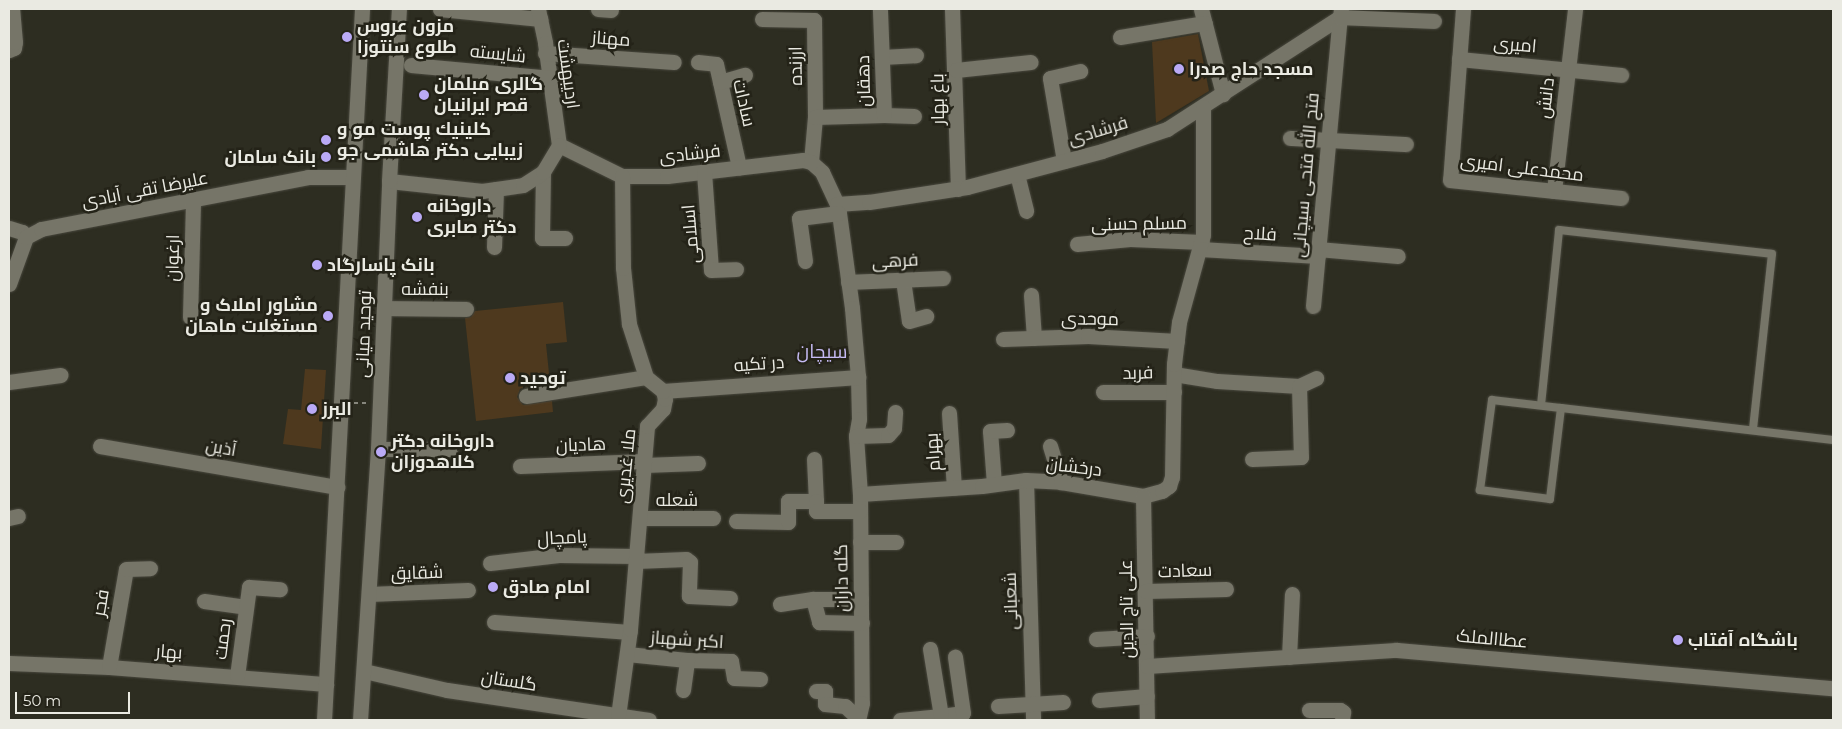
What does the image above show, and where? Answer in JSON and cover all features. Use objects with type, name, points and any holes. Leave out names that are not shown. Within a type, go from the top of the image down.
[{"type":"street","points":[[9,50],[14,48],[15,42],[12,9]]},
{"type":"street","name":"توحید میانی","points":[[324,720],[362,9]]},
{"type":"street","name":"توحید میانی","points":[[360,720],[378,449],[389,180],[399,9]]},
{"type":"street","points":[[440,9],[540,14]]},
{"type":"street","name":"دهقان","points":[[815,117],[884,115],[880,9]]},
{"type":"street","name":"باغ بهار","points":[[952,9],[956,70],[958,189]]},
{"type":"street","name":"محمدعلی امیری","points":[[1463,9],[1450,180],[1621,198]]},
{"type":"street","name":"دانش","points":[[1554,191],[1575,9]]},
{"type":"street","points":[[1341,13],[1434,21]]},
{"type":"street","name":"فرشادی","points":[[805,261],[799,218],[869,202],[958,189],[1064,161],[1167,129],[1223,94],[1341,13]]},
{"type":"street","name":"فتح الله فتحی سیچانی","points":[[1313,306],[1341,13]]},
{"type":"street","name":"اردیبهشت","points":[[540,14],[559,145]]},
{"type":"street","name":"ارزنده","points":[[762,18],[790,14],[814,20],[815,117],[811,162]]},
{"type":"street","points":[[1120,37],[1203,16],[1223,94]]},
{"type":"street","name":"مهناز","points":[[545,53],[674,62]]},
{"type":"street","points":[[882,57],[916,55]]},
{"type":"street","name":"امیری","points":[[1459,59],[1621,75]]},
{"type":"street","name":"سادات","points":[[698,62],[716,64],[739,167]]},
{"type":"street","points":[[956,70],[1031,62]]},
{"type":"street","name":"شایسته","points":[[411,65],[550,78]]},
{"type":"street","points":[[1064,161],[1050,78],[1080,71]]},
{"type":"street","points":[[720,82],[745,75]]},
{"type":"street","name":"درخشان","points":[[860,494],[954,488],[1026,480],[1061,482],[1143,496],[1162,491],[1169,486],[1172,477],[1174,374],[1179,322],[1201,245],[1203,107]]},
{"type":"street","points":[[884,115],[914,116]]},
{"type":"street","points":[[1290,138],[1406,144]]},
{"type":"street","points":[[559,145],[544,172],[542,238],[565,238]]},
{"type":"street","name":"فرشادی","points":[[559,145],[622,176],[667,176],[804,160],[811,162]]},
{"type":"street","points":[[811,162],[822,172],[838,209],[848,282]]},
{"type":"street","points":[[389,180],[482,191],[523,185],[544,172]]},
{"type":"street","name":"اسلامی","points":[[704,172],[711,270],[736,269]]},
{"type":"street","points":[[1017,174],[1026,211]]},
{"type":"street","points":[[622,176],[623,268],[629,324],[646,377],[663,390]]},
{"type":"street","name":"علیرضا تقی آبادی","points":[[26,237],[41,228],[308,178],[353,177]]},
{"type":"street","points":[[494,247],[496,189]]},
{"type":"street","name":"ارغوان","points":[[190,317],[192,200]]},
{"type":"street","points":[[9,228],[22,232],[26,237],[9,284]]},
{"type":"street","name":"مسلم حسنی","points":[[1077,244],[1130,239],[1201,245]]},
{"type":"street","name":"فلاح","points":[[1201,245],[1398,256]]},
{"type":"street","name":"فرهی","points":[[848,282],[943,278]]},
{"type":"street","points":[[902,280],[908,321],[926,316]]},
{"type":"street","name":"گله داران","points":[[848,282],[855,337],[859,419],[856,436],[860,494],[862,703],[858,719]]},
{"type":"street","points":[[1031,294],[1034,338]]},
{"type":"street","name":"بنفشه","points":[[384,308],[466,308]]},
{"type":"street","name":"موحدی","points":[[1003,339],[1088,336],[1177,340]]},
{"type":"street","points":[[1174,374],[1217,381],[1299,386],[1316,378]]},
{"type":"street","points":[[9,382],[61,375]]},
{"type":"street","points":[[526,396],[646,377]]},
{"type":"street","name":"در تکیه","points":[[663,390],[858,377]]},
{"type":"street","points":[[1252,459],[1301,457],[1299,386]]},
{"type":"street","name":"ملا غدیری","points":[[618,716],[630,632],[647,426],[663,409],[665,399],[663,390]]},
{"type":"street","name":"فربد","points":[[1103,392],[1174,392]]},
{"type":"street","points":[[856,436],[888,436],[894,428],[895,412]]},
{"type":"street","name":"بهرام","points":[[949,413],[954,488]]},
{"type":"street","points":[[994,484],[990,431],[1007,430]]},
{"type":"street","name":"آذین","points":[[100,446],[337,487]]},
{"type":"street","points":[[1050,446],[1061,482]]},
{"type":"street","points":[[378,449],[450,449]]},
{"type":"street","points":[[814,459],[816,511],[860,511]]},
{"type":"street","points":[[644,463],[698,463]]},
{"type":"street","name":"هادیان","points":[[520,466],[644,463]]},
{"type":"street","name":"شعبانی","points":[[1026,480],[1033,720]]},
{"type":"street","name":"علی تاج الدین","points":[[1143,496],[1148,720]]},
{"type":"street","points":[[736,520],[788,522],[788,501],[816,501]]},
{"type":"street","name":"شعله","points":[[640,518],[714,518]]},
{"type":"street","points":[[860,542],[896,542]]},
{"type":"street","name":"پامچال","points":[[490,563],[559,555],[686,559],[690,562],[689,596],[730,598]]},
{"type":"street","name":"فجر","points":[[109,667],[126,569],[150,568]]},
{"type":"street","name":"رحمت","points":[[237,676],[249,587],[280,589]]},
{"type":"street","name":"سعادت","points":[[1146,591],[1226,589]]},
{"type":"street","name":"شقایق","points":[[368,594],[468,590]]},
{"type":"street","points":[[1289,657],[1292,594]]},
{"type":"street","points":[[812,599],[819,622],[862,623]]},
{"type":"street","points":[[780,604],[812,599],[861,599]]},
{"type":"street","name":"رحمت","points":[[204,601],[246,607]]},
{"type":"street","points":[[494,622],[630,632]]},
{"type":"street","points":[[1096,639],[1147,636]]},
{"type":"street","points":[[930,649],[942,716]]},
{"type":"street","name":"عطاالملک","points":[[1147,666],[1396,650],[1833,688]]},
{"type":"street","name":"اکبر شهباز","points":[[627,654],[687,660],[732,661],[734,678],[760,678]]},
{"type":"street","points":[[900,720],[963,713],[955,657]]},
{"type":"street","points":[[683,690],[687,660]]},
{"type":"street","name":"بهار","points":[[9,663],[109,667],[326,684]]},
{"type":"street","name":"گلستان","points":[[364,671],[447,690],[590,716],[618,716],[649,720]]},
{"type":"street","points":[[816,691],[825,692],[825,704],[845,706],[858,719]]},
{"type":"street","points":[[1098,700],[1147,696]]},
{"type":"street","points":[[998,706],[1063,702]]},
{"type":"street","points":[[1309,710],[1341,715]]},
{"type":"lane","points":[[1540,405],[1559,230],[1772,254],[1753,430]]},
{"type":"lane","points":[[1561,408],[1550,499],[1480,490],[1492,400],[1540,405],[1833,440]]},
{"type":"path","points":[[341,403],[380,404]]},
{"type":"building","name":"مسجد حاج صدرا","points":[[1198,34],[1209,91],[1156,123],[1152,42]]},
{"type":"building","name":"توحید","points":[[563,302],[567,342],[546,344],[550,383],[524,387],[520,389],[517,397],[523,405],[552,401],[553,412],[476,421],[465,318],[471,317],[475,311]]},
{"type":"building","name":"البرز","points":[[305,369],[326,370],[321,449],[283,444],[288,409],[301,410]]},
{"type":"place","name":"مزون عروس طلوع سنتوزا","points":[[347,37]]},
{"type":"place","name":"مسجد حاج صدرا","points":[[1179,69]]},
{"type":"place","name":"گالری مبلمان قصر ایرانیان","points":[[424,95]]},
{"type":"place","name":"كلينيك پوست مو و زيبايى دکتر هاشمی جو","points":[[326,140]]},
{"type":"place","name":"بانک سامان","points":[[326,157]]},
{"type":"place","name":"داروخانه دکتر صابری","points":[[417,217]]},
{"type":"place","name":"بانک پاسارگاد","points":[[317,265]]},
{"type":"place","name":"مشاور املاک و مستغلات ماهان","points":[[328,316]]},
{"type":"place","name":"توحید","points":[[510,378]]},
{"type":"place","name":"البرز","points":[[312,409]]},
{"type":"place","name":"داروخانه دکتر کلاهدوزان","points":[[381,452]]},
{"type":"place","name":"امام صادق","points":[[493,587]]},
{"type":"place","name":"باشگاه آفتاب","points":[[1678,640]]},
{"type":"district","name":"سیچان","points":[[822,352]]}]
